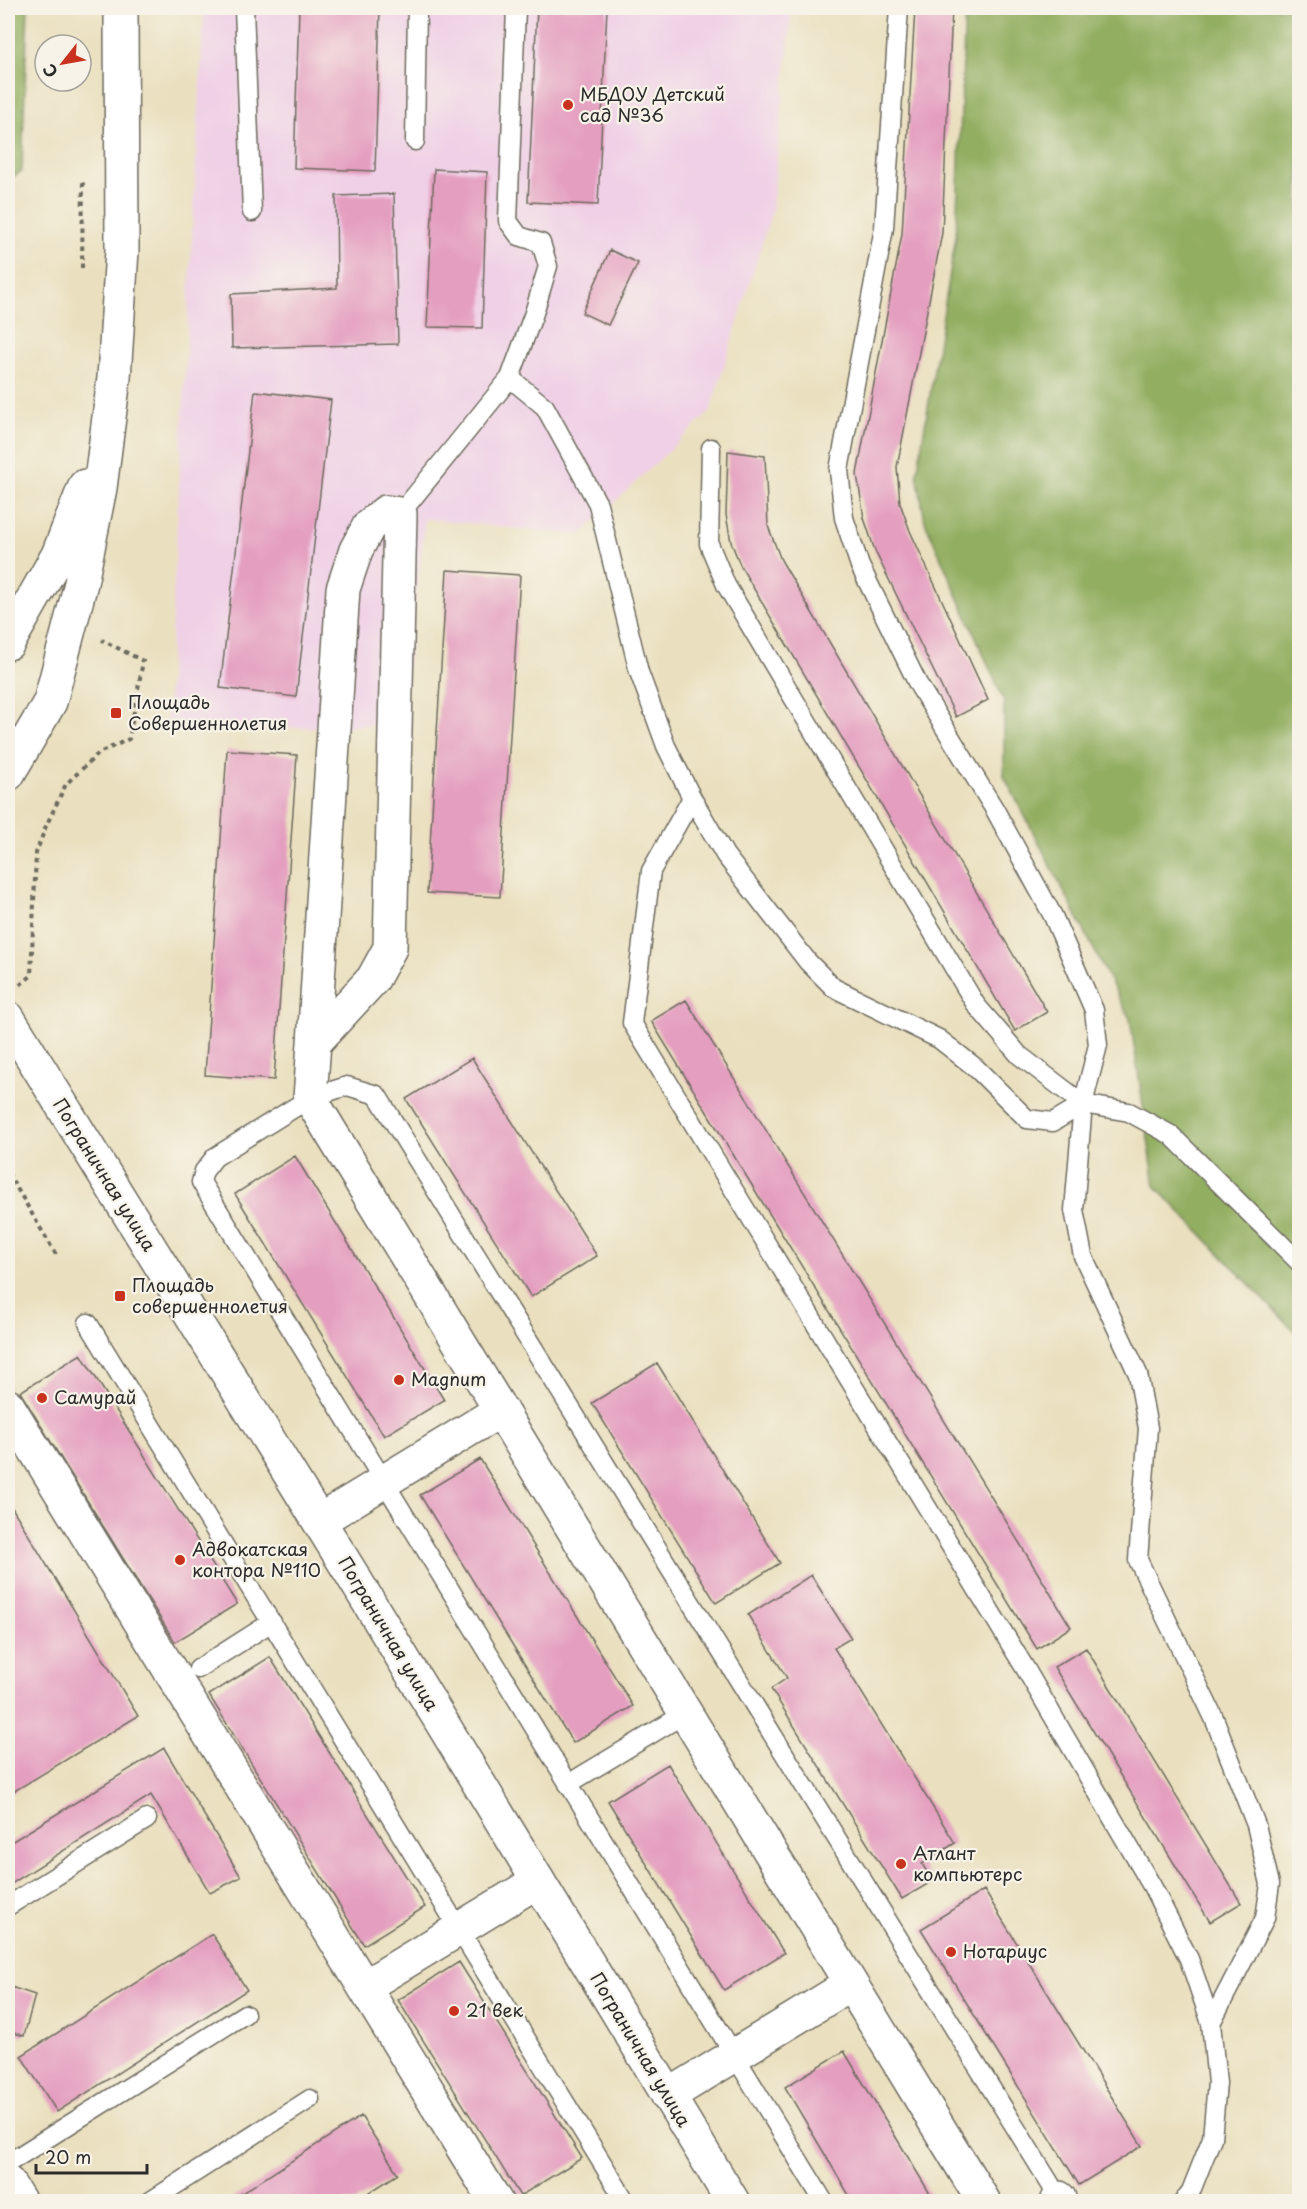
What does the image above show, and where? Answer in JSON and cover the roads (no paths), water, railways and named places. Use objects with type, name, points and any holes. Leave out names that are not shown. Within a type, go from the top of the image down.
[{"type":"street","points":[[8,774],[50,702],[81,583],[100,488],[114,378],[122,250],[121,8]]},
{"type":"street","points":[[8,644],[58,555],[95,459],[114,378]]},
{"type":"street","points":[[314,1043],[373,979],[390,948],[400,514],[386,512],[369,526],[356,550],[344,588],[310,1098],[984,2202]]},
{"type":"street","name":"Пограничная улица","points":[[13,1017],[733,2202]]},
{"type":"street","points":[[8,1406],[496,2202]]},
{"type":"street","points":[[319,1521],[501,1410]]},
{"type":"street","points":[[364,1987],[538,1881]]},
{"type":"street","points":[[668,2096],[850,1984]]},
{"type":"street","points":[[8,2183],[20,2202]]},
{"type":"lane","points":[[244,8],[252,212]]},
{"type":"lane","points":[[415,141],[417,8]]},
{"type":"lane","points":[[400,514],[510,378],[534,313],[548,266],[541,243],[519,236],[508,221],[516,8]]},
{"type":"lane","points":[[899,8],[884,228],[839,470],[844,518],[860,566],[918,684],[995,810],[1053,916],[1094,1010],[1098,1045],[1083,1104],[1074,1210],[1083,1256],[1138,1374],[1148,1428],[1138,1560],[1214,1718],[1256,1826],[1270,1884],[1265,1918],[1211,2023]]},
{"type":"lane","points":[[510,378],[545,407],[598,504],[639,672],[666,746],[692,798],[732,864],[808,962],[834,988],[939,1039],[976,1068],[1027,1119],[1053,1122],[1083,1104]]},
{"type":"lane","points":[[711,448],[709,544],[726,585],[976,1005],[1019,1054],[1083,1104],[1129,1112],[1171,1135],[1299,1263]]},
{"type":"lane","points":[[692,798],[651,871],[632,1023],[1025,1668],[1147,1876],[1189,1959],[1211,2023],[1217,2083],[1212,2138],[1191,2191],[1183,2202]]},
{"type":"lane","points":[[824,2202],[201,1182],[204,1171],[215,1157],[310,1098],[347,1086],[376,1095],[1058,2200]]},
{"type":"lane","points":[[88,1323],[626,2202]]},
{"type":"lane","points":[[198,1669],[272,1622]]},
{"type":"lane","points":[[568,1784],[686,1713]]},
{"type":"lane","points":[[8,1906],[147,1819]]},
{"type":"lane","points":[[8,2163],[244,2014]]},
{"type":"lane","points":[[149,2202],[310,2099]]},
{"type":"place","name":"МБДОУ Детский сад №36","points":[[568,105]]},
{"type":"place","name":"Площадь Совершеннолетия","points":[[116,713]]},
{"type":"place","name":"Площадь совершеннолетия","points":[[120,1296]]},
{"type":"place","name":"Magnum","points":[[399,1380]]},
{"type":"place","name":"Самурай","points":[[42,1398]]},
{"type":"place","name":"Адвокатская контора №110","points":[[180,1560]]},
{"type":"place","name":"Атлант компьютерс","points":[[901,1864]]},
{"type":"place","name":"Нотариус","points":[[951,1952]]},
{"type":"place","name":"21 век","points":[[454,2011]]}]
